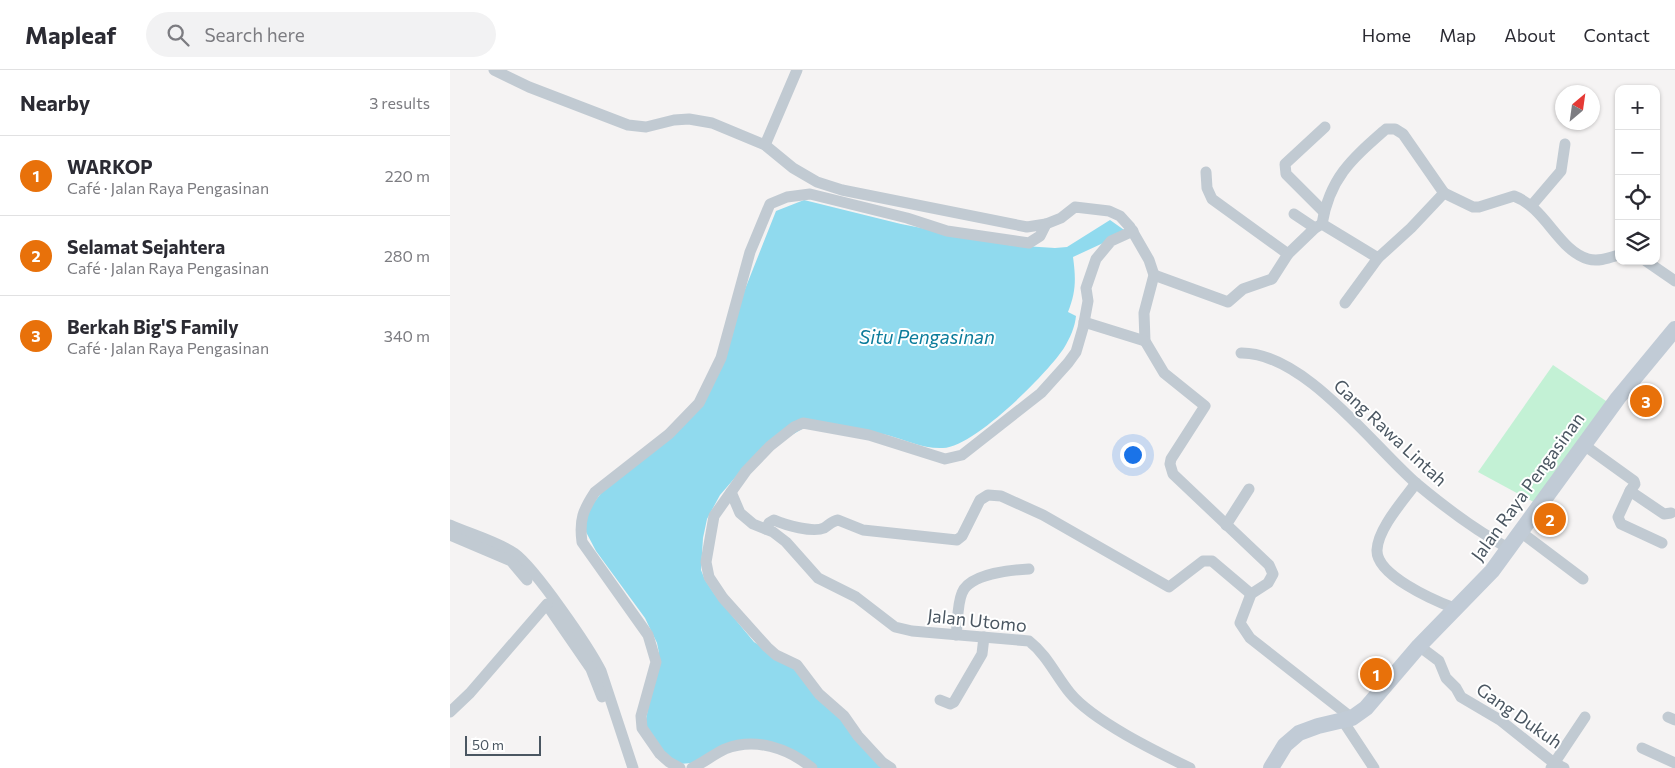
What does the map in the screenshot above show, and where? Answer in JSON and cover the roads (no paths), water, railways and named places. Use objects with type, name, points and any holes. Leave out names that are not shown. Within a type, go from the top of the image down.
[{"type":"main road","name":"Jalan Raya Pengasinan","points":[[1271,768],[1285,745],[1299,733],[1318,726],[1348,720],[1366,708],[1419,646],[1492,571],[1510,549],[1618,398],[1675,330]]},
{"type":"street","points":[[494,70],[536,90],[628,125],[646,127],[674,120],[689,119],[712,123],[765,145],[793,168],[809,178],[842,190],[994,222],[1027,227],[1046,224],[1061,218],[1071,209],[1081,207],[1115,213],[1133,231],[1149,260],[1154,276],[1144,313],[1145,341],[1164,372],[1205,406],[1170,464],[1173,474],[1269,565],[1273,574],[1268,583],[1251,594],[1240,623],[1250,638],[1348,720],[1374,768]]},
{"type":"street","points":[[765,145],[797,70]]},
{"type":"street","points":[[1324,212],[1284,170],[1285,164],[1325,128]]},
{"type":"street","points":[[1154,276],[1228,302],[1243,289],[1272,279],[1288,254],[1319,226],[1334,184],[1348,163],[1386,129],[1395,129],[1403,134],[1444,193],[1473,207],[1479,207],[1514,196],[1532,205],[1576,254],[1588,260],[1615,256]]},
{"type":"street","points":[[1532,205],[1561,171],[1564,144]]},
{"type":"street","points":[[1206,172],[1207,188],[1212,199],[1288,254]]},
{"type":"street","points":[[1345,303],[1378,258],[1411,228],[1444,193]]},
{"type":"street","points":[[680,768],[660,754],[642,728],[641,716],[656,662],[648,634],[582,542],[579,523],[587,504],[595,492],[670,434],[699,404],[721,358],[750,252],[770,204],[787,197],[810,194],[907,218],[947,231],[1029,243],[1040,236],[1046,224]]},
{"type":"street","points":[[1294,214],[1378,258]]},
{"type":"street","points":[[891,768],[882,762],[858,736],[844,716],[819,694],[797,666],[776,655],[766,647],[723,598],[708,577],[706,562],[714,516],[746,471],[770,446],[794,427],[803,423],[869,435],[945,460],[962,456],[1041,393],[1076,352],[1088,301],[1086,288],[1096,259],[1111,241],[1133,231]]},
{"type":"street","points":[[1652,265],[1675,281]]},
{"type":"street","points":[[1084,322],[1145,341]]},
{"type":"street","name":"Gang Rawa Lintah","points":[[1241,353],[1272,360],[1289,368],[1349,414],[1416,483],[1468,526],[1510,549]]},
{"type":"street","points":[[1584,445],[1634,481],[1635,484],[1618,517],[1619,522],[1662,543]]},
{"type":"street","points":[[1416,483],[1392,516],[1378,544],[1377,555],[1380,563],[1394,577],[1431,600],[1454,608]]},
{"type":"street","points":[[1226,524],[1249,489]]},
{"type":"street","points":[[1630,491],[1664,514],[1671,513]]},
{"type":"street","points":[[731,492],[740,513],[753,524],[766,529],[769,523],[774,520],[786,526],[814,529],[823,528],[838,520],[863,530],[957,540],[962,536],[980,500],[988,495],[1001,496],[1043,514],[1169,587],[1203,561],[1212,561],[1251,594]]},
{"type":"street","points":[[450,525],[513,553],[524,562],[552,599],[594,656],[601,671],[633,768]]},
{"type":"street","name":"Jalan Utomo","points":[[766,529],[786,542],[818,578],[856,597],[902,630],[1030,641],[1038,648],[1070,693],[1090,710],[1152,750],[1190,768]]},
{"type":"street","points":[[1522,533],[1583,579]]},
{"type":"street","points":[[450,535],[511,561],[547,604],[592,669],[626,768]]},
{"type":"street","points":[[956,635],[961,594],[964,587],[975,580],[997,573],[1029,568]]},
{"type":"street","points":[[450,712],[470,693],[547,604]]},
{"type":"street","points":[[940,700],[950,704],[954,702],[982,654],[984,637]]},
{"type":"street","name":"Gang Dukuh","points":[[1419,646],[1439,661],[1446,678],[1456,688],[1461,697],[1500,720],[1556,766]]},
{"type":"street","points":[[1556,766],[1585,717]]},
{"type":"street","points":[[692,768],[723,750],[738,744],[751,743],[770,746],[787,753],[812,768]]},
{"type":"street","points":[[1642,748],[1675,764]]},
{"type":"water","name":"Situ Pengasinan","points":[[804,200],[901,224],[1008,245],[1067,247],[1110,220],[1127,232],[1073,257],[1075,285],[1068,312],[1076,316],[1064,348],[1026,391],[973,436],[956,444],[936,448],[922,446],[887,435],[816,421],[752,458],[720,495],[707,519],[703,538],[701,570],[715,595],[754,642],[793,665],[842,717],[885,768],[817,768],[760,741],[705,760],[684,764],[677,763],[663,753],[644,729],[659,653],[657,643],[645,618],[596,551],[586,532],[585,521],[589,509],[602,492],[696,413],[776,211]]},
{"type":"place","name":"Berkah Big'S Family","points":[[1646,401]]},
{"type":"place","name":"Selamat Sejahtera","points":[[1550,519]]},
{"type":"place","name":"WARKOP","points":[[1376,674]]}]
